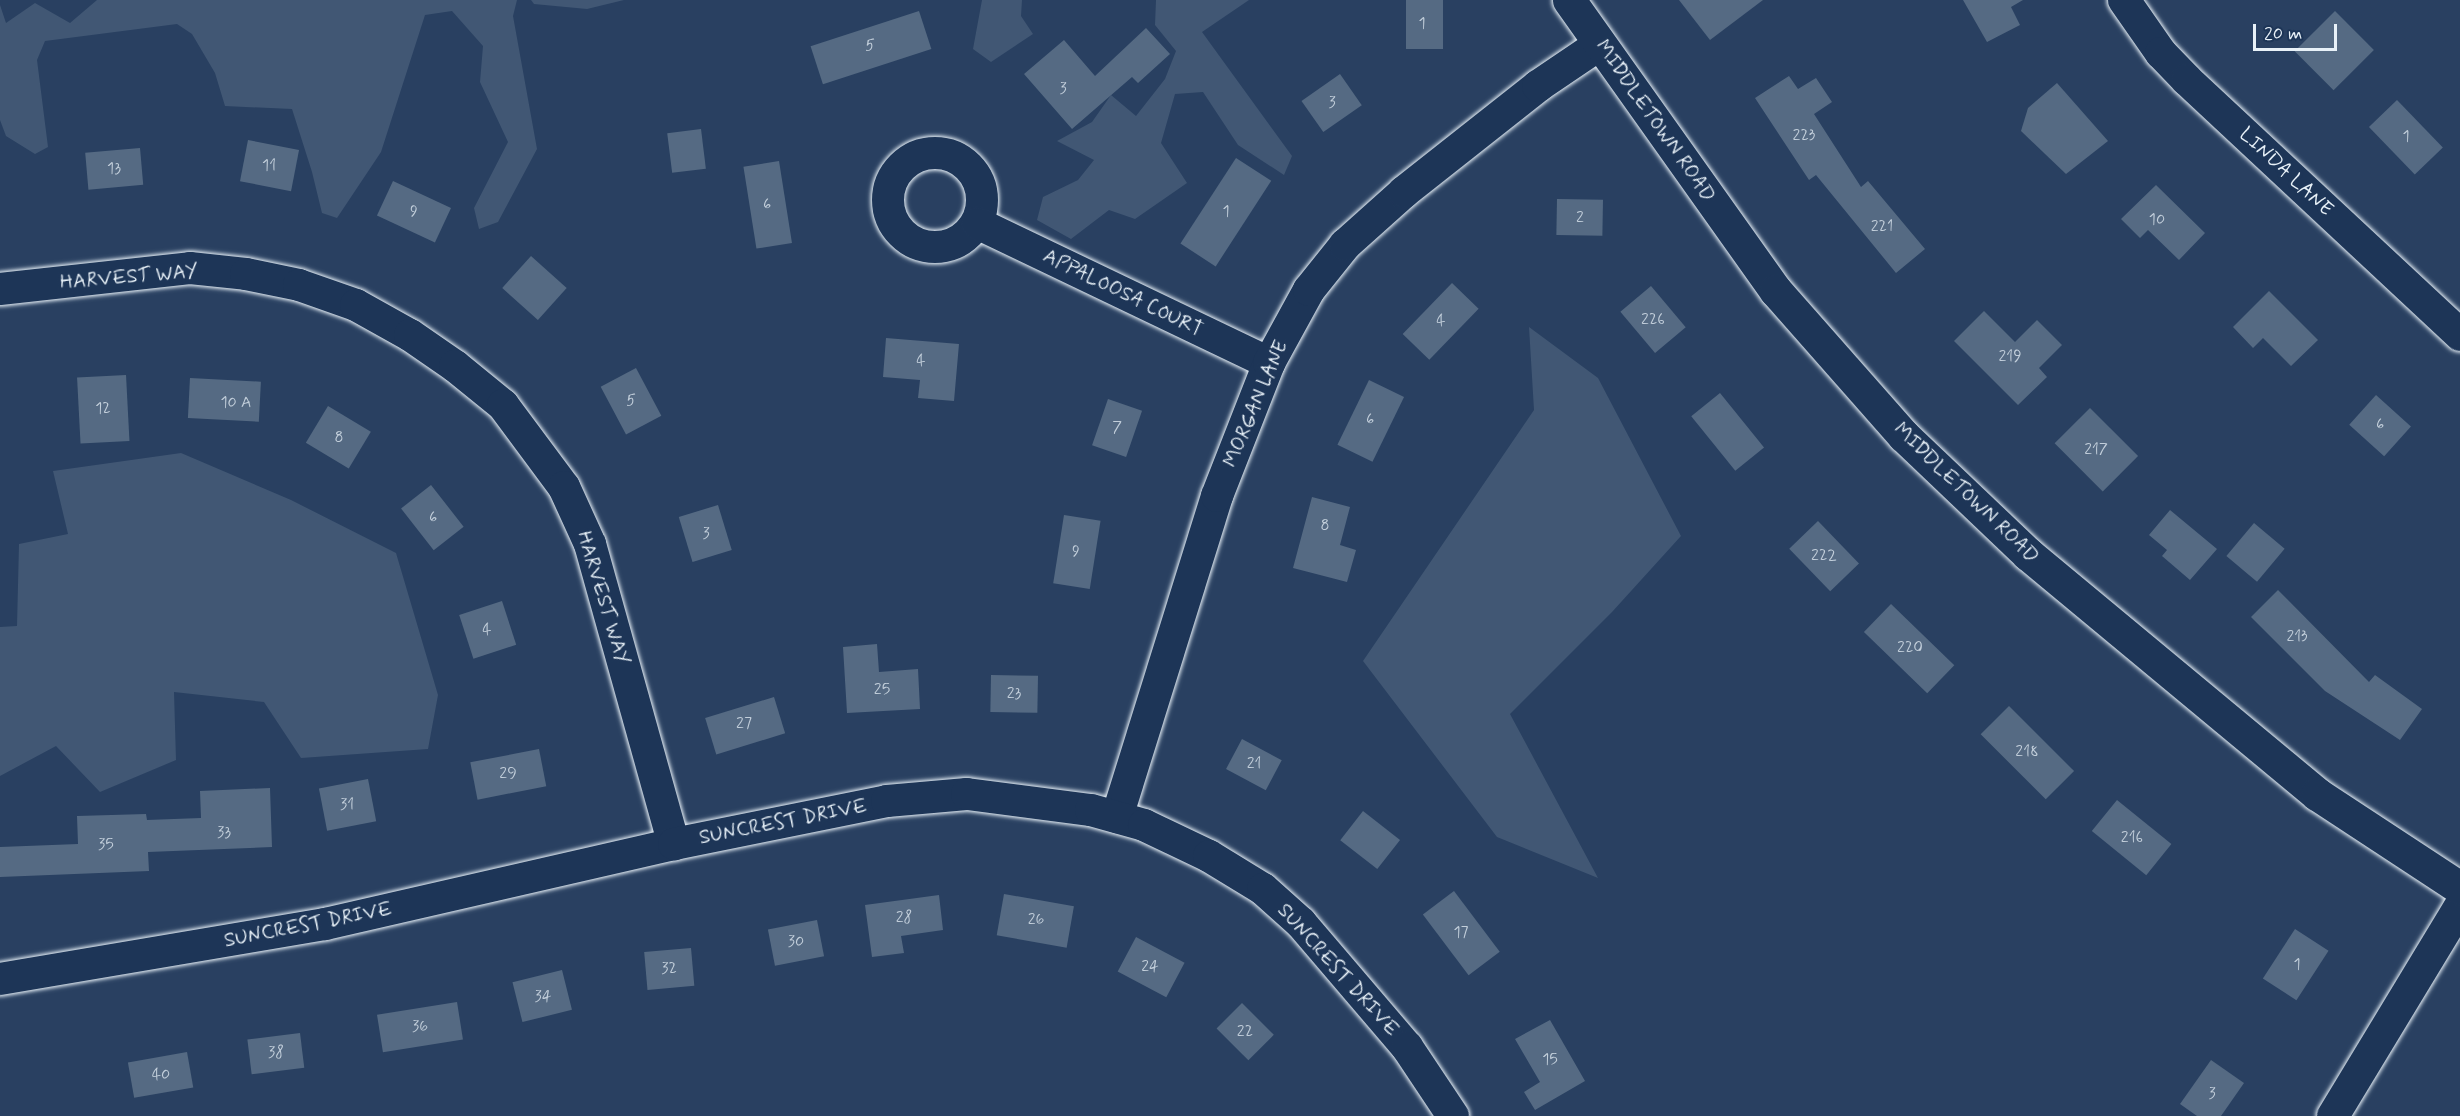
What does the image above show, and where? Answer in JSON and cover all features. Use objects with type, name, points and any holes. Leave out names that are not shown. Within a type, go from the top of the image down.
[{"type":"street","name":"MIDDLETOWN ROAD","points":[[1569,0],[1776,291],[1904,436],[2028,554],[2317,794],[2460,888]]},
{"type":"street","name":"LINDA LANE","points":[[2124,0],[2162,53],[2187,80],[2460,335]]},
{"type":"street","name":"MORGAN LANE","points":[[1117,817],[1217,496],[1269,363],[1309,290],[1345,245],[1404,192],[1538,86],[1600,44]]},
{"type":"street","name":"APPALOOSA COURT","points":[[977,223],[1269,363]]},
{"type":"street","name":"HARVEST WAY","points":[[0,288],[190,268],[246,273],[298,285],[356,305],[410,335],[455,366],[503,405],[564,487],[590,544],[674,844]]},
{"type":"street","name":"SUNCREST DRIVE","points":[[0,979],[325,924],[674,844],[887,801],[967,794],[1090,810],[1144,825],[1209,856],[1263,889],[1301,923],[1407,1047],[1453,1116]]},
{"type":"street","points":[[2333,1116],[2460,906]]},
{"type":"shaded area","points":[[97,0],[517,0],[513,16],[537,149],[498,222],[479,229],[474,208],[508,142],[480,82],[483,46],[452,11],[425,15],[381,152],[337,218],[322,213],[292,109],[225,106],[215,73],[192,34],[177,24],[45,41],[37,60],[48,147],[35,154],[6,136],[0,120],[0,5],[6,23],[35,3],[70,23]]},
{"type":"shaded area","points":[[531,0],[624,0],[587,9],[534,4]]},
{"type":"shaded area","points":[[982,0],[1022,0],[1021,16],[1033,34],[991,62],[973,49]]},
{"type":"shaded area","points":[[1156,0],[1249,0],[1202,32],[1292,156],[1284,175],[1238,145],[1203,92],[1175,94],[1161,143],[1187,183],[1135,219],[1109,210],[1071,239],[1037,220],[1043,197],[1078,180],[1094,160],[1057,141],[1092,122],[1111,95],[1136,116],[1165,79],[1176,51],[1155,25]]},
{"type":"shaded area","points":[[1529,327],[1598,378],[1681,536],[1612,612],[1510,714],[1598,878],[1497,837],[1363,661],[1534,410]]},
{"type":"shaded area","points":[[181,453],[291,500],[396,553],[438,695],[428,749],[301,758],[264,702],[174,692],[176,760],[100,792],[56,746],[0,776],[0,627],[17,626],[19,544],[68,534],[53,471]]},
{"type":"building","points":[[1406,0],[1443,0],[1443,49],[1406,49]]},
{"type":"building","points":[[1679,0],[1763,0],[1710,40]]},
{"type":"building","points":[[1963,0],[2023,0],[2011,7],[2020,25],[1987,42]]},
{"type":"building","points":[[919,11],[931,49],[823,84],[811,46]]},
{"type":"building","points":[[2335,11],[2374,50],[2334,90],[2295,51]]},
{"type":"building","points":[[1146,28],[1170,54],[1138,83],[1132,77],[1072,129],[1024,74],[1064,40],[1095,76]]},
{"type":"building","points":[[1340,74],[1362,105],[1323,132],[1301,101]]},
{"type":"building","points":[[1789,76],[1798,89],[1816,78],[1832,102],[1814,114],[1861,187],[1868,181],[1925,249],[1896,273],[1816,175],[1809,180],[1755,98]]},
{"type":"building","points":[[2057,83],[2108,141],[2066,174],[2021,131],[2028,108]]},
{"type":"building","points":[[2397,100],[2443,147],[2415,175],[2369,127]]},
{"type":"building","points":[[701,129],[706,169],[672,173],[667,133]]},
{"type":"building","points":[[248,140],[299,150],[291,191],[240,181]]},
{"type":"building","points":[[140,148],[143,185],[88,190],[85,153]]},
{"type":"building","points":[[1236,158],[1271,181],[1216,266],[1180,244]]},
{"type":"building","points":[[779,161],[792,243],[756,249],[743,167]]},
{"type":"building","points":[[393,181],[451,208],[435,242],[377,215]]},
{"type":"building","points":[[2156,185],[2205,233],[2179,260],[2148,230],[2140,238],[2121,219]]},
{"type":"building","points":[[1557,199],[1603,200],[1602,236],[1556,235]]},
{"type":"building","points":[[531,256],[567,288],[538,320],[502,288]]},
{"type":"building","points":[[1452,283],[1479,309],[1429,360],[1403,334]]},
{"type":"building","points":[[1651,286],[1686,327],[1655,353],[1620,312]]},
{"type":"building","points":[[2269,291],[2318,340],[2291,366],[2263,338],[2253,348],[2233,327]]},
{"type":"building","points":[[1984,311],[2015,342],[2037,320],[2062,345],[2039,368],[2047,377],[2018,405],[1954,341]]},
{"type":"building","points":[[886,338],[959,344],[954,401],[918,398],[920,380],[883,377]]},
{"type":"building","points":[[636,368],[661,416],[626,434],[601,387]]},
{"type":"building","points":[[126,375],[129,441],[81,443],[77,378]]},
{"type":"building","points":[[190,378],[261,382],[259,422],[188,418]]},
{"type":"building","points":[[1369,380],[1404,397],[1372,462],[1337,445]]},
{"type":"building","points":[[1720,393],[1764,447],[1735,471],[1691,416]]},
{"type":"building","points":[[2376,395],[2411,426],[2384,456],[2349,425]]},
{"type":"building","points":[[1108,399],[1142,411],[1126,457],[1092,445]]},
{"type":"building","points":[[328,406],[371,432],[349,469],[306,443]]},
{"type":"building","points":[[2090,408],[2138,456],[2103,491],[2055,443]]},
{"type":"building","points":[[431,485],[464,527],[434,550],[401,508]]},
{"type":"building","points":[[1312,497],[1350,507],[1340,545],[1356,550],[1347,582],[1293,568]]},
{"type":"building","points":[[718,505],[732,550],[693,562],[679,517]]},
{"type":"building","points":[[2170,510],[2217,549],[2190,580],[2162,556],[2167,550],[2149,535]]},
{"type":"building","points":[[1064,515],[1101,521],[1090,589],[1053,583]]},
{"type":"building","points":[[1818,521],[1859,563],[1830,591],[1789,549]]},
{"type":"building","points":[[2254,523],[2285,549],[2257,582],[2226,556]]},
{"type":"building","points":[[2278,590],[2369,682],[2375,675],[2422,709],[2400,740],[2325,691],[2251,617]]},
{"type":"building","points":[[502,601],[516,645],[473,659],[459,615]]},
{"type":"building","points":[[1891,604],[1954,665],[1927,693],[1864,632]]},
{"type":"building","points":[[877,644],[879,672],[918,669],[920,709],[847,713],[843,647]]},
{"type":"building","points":[[991,675],[1038,676],[1037,713],[990,712]]},
{"type":"building","points":[[774,697],[785,733],[716,754],[705,718]]},
{"type":"building","points":[[2009,706],[2074,771],[2046,799],[1981,734]]},
{"type":"building","points":[[1242,739],[1282,760],[1266,790],[1226,769]]},
{"type":"building","points":[[539,749],[546,786],[478,800],[470,762]]},
{"type":"building","points":[[368,779],[376,821],[327,831],[319,789]]},
{"type":"building","points":[[270,788],[272,847],[148,852],[149,871],[0,877],[0,847],[78,844],[77,816],[146,814],[147,820],[201,818],[200,791]]},
{"type":"building","points":[[2117,800],[2171,844],[2146,875],[2092,831]]},
{"type":"building","points":[[1363,811],[1400,840],[1377,869],[1340,840]]},
{"type":"building","points":[[1454,891],[1500,952],[1469,975],[1423,914]]},
{"type":"building","points":[[1004,894],[1074,906],[1067,948],[997,935]]},
{"type":"building","points":[[939,895],[943,930],[901,936],[904,953],[872,957],[865,905]]},
{"type":"building","points":[[817,920],[824,956],[775,966],[768,930]]},
{"type":"building","points":[[2295,929],[2329,951],[2296,1000],[2263,978]]},
{"type":"building","points":[[1136,937],[1185,963],[1166,997],[1118,971]]},
{"type":"building","points":[[691,948],[694,986],[647,990],[644,952]]},
{"type":"building","points":[[562,970],[572,1010],[522,1022],[513,982]]},
{"type":"building","points":[[457,1002],[463,1040],[383,1052],[377,1015]]},
{"type":"building","points":[[1242,1003],[1274,1035],[1248,1060],[1217,1028]]},
{"type":"building","points":[[1550,1020],[1585,1081],[1535,1110],[1524,1092],[1540,1082],[1515,1039]]},
{"type":"building","points":[[300,1033],[304,1068],[252,1074],[247,1039]]},
{"type":"building","points":[[187,1052],[193,1087],[134,1098],[128,1062]]},
{"type":"building","points":[[2211,1060],[2244,1083],[2221,1116],[2197,1116],[2180,1104]]}]
